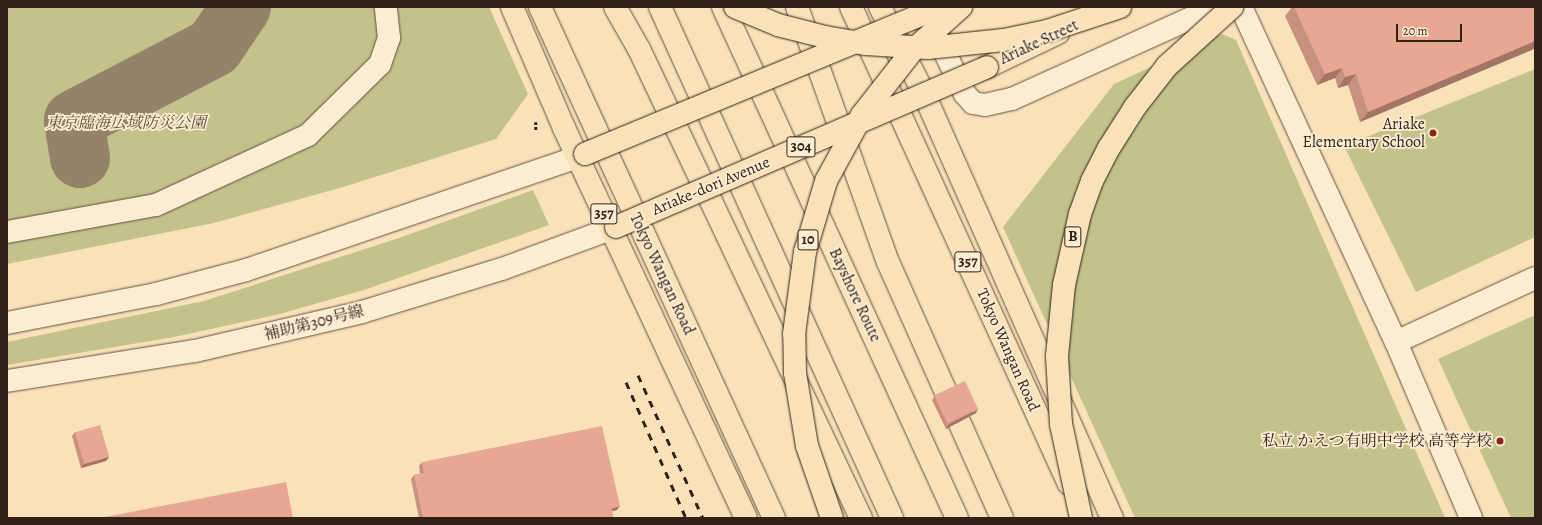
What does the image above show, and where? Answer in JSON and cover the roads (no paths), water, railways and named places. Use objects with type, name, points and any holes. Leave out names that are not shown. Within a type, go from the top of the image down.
[{"type":"main road","name":"357","points":[[512,7],[560,118],[581,155],[614,228],[630,271],[746,518]]},
{"type":"main road","name":"Tokyo Wangan Road","points":[[540,7],[774,518]]},
{"type":"main road","points":[[615,7],[639,49],[861,518]]},
{"type":"main road","points":[[660,7],[892,518]]},
{"type":"main road","name":"Bayshore Route","points":[[723,7],[957,518]]},
{"type":"main road","points":[[735,7],[778,25],[824,38],[866,44],[928,48],[1004,40],[1047,31],[1120,7]]},
{"type":"main road","points":[[797,7],[888,262],[1002,518]]},
{"type":"main road","name":"Tokyo Wangan Road","points":[[850,7],[1085,518]]},
{"type":"main road","points":[[880,7],[924,94],[1027,330],[1112,518]]},
{"type":"main road","points":[[581,155],[890,29],[940,7]]},
{"type":"main road","name":"10","points":[[832,518],[807,446],[795,373],[794,334],[805,252],[826,181],[862,115],[912,51],[961,7]]},
{"type":"main road","name":"Ariake Street","points":[[987,66],[1114,7]]},
{"type":"main road","name":"B","points":[[1081,518],[1061,424],[1058,356],[1064,285],[1080,214],[1092,181],[1109,148],[1136,106],[1167,66],[1232,7]]},
{"type":"main road","name":"Ariake-dori Avenue","points":[[614,228],[987,66]]},
{"type":"street","points":[[7,232],[156,205],[308,135],[380,64],[389,38],[386,7]]},
{"type":"street","points":[[923,7],[965,94],[973,103],[985,105],[1012,99],[1216,7]]},
{"type":"street","points":[[1241,7],[1396,342],[1471,518]]},
{"type":"street","points":[[7,324],[156,294],[246,270],[581,155]]},
{"type":"street","name":"補助第309号線","points":[[7,381],[195,351],[362,312],[502,269],[614,228]]},
{"type":"street","points":[[1396,342],[1535,278]]},
{"type":"railway","points":[[638,375],[703,518]]},
{"type":"railway","points":[[626,382],[686,518]]},
{"type":"place","name":"Ariake Elementary School","points":[[1433,133]]},
{"type":"place","name":"私立 かえつ有明中学校 高等学校","points":[[1500,441]]},
{"type":"park label","name":"東京臨海広域防災公園","points":[[126,123]]}]
